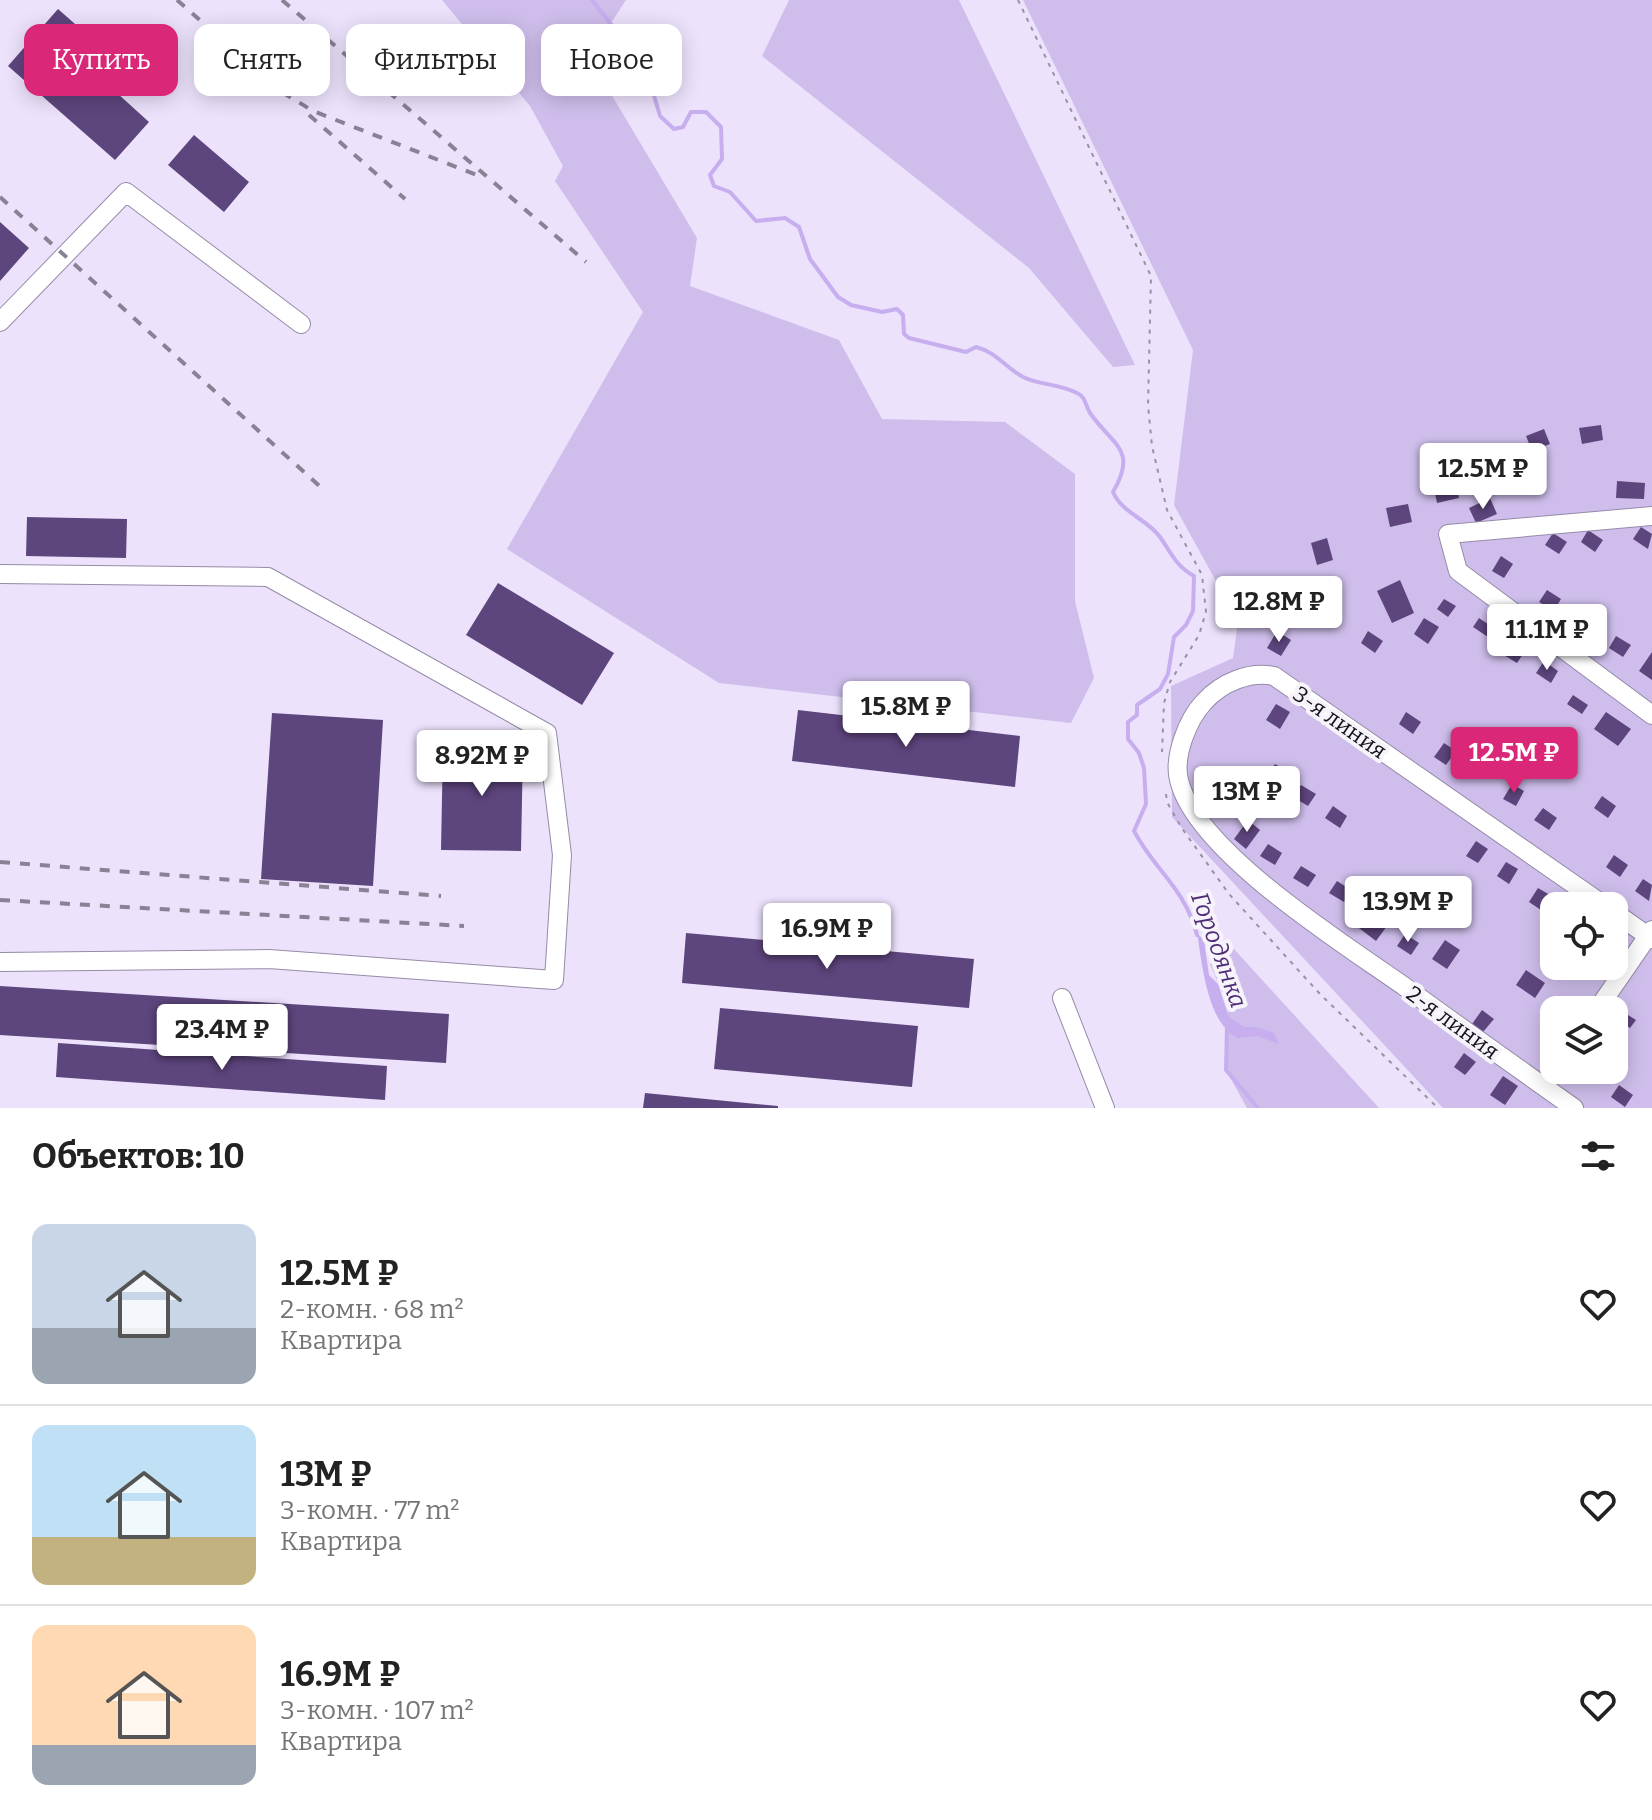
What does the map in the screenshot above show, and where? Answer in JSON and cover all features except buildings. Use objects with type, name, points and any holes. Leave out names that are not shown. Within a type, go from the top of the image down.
[{"type":"lane","points":[[0,322],[126,192],[301,324]]},
{"type":"lane","points":[[1652,516],[1448,534],[1458,571],[1652,715]]},
{"type":"lane","points":[[0,574],[268,577],[547,733],[562,855],[554,980],[269,959],[0,962]]},
{"type":"lane","name":"3-я линия","points":[[1191,716],[1208,697],[1254,672],[1274,676],[1585,892]]},
{"type":"lane","name":"2-я линия","points":[[1191,716],[1178,779],[1193,812],[1229,853],[1292,906],[1574,1108]]},
{"type":"lane","points":[[1607,996],[1651,935],[1628,921]]},
{"type":"lane","points":[[1062,998],[1105,1108]]},
{"type":"path","points":[[1018,0],[1151,276],[1148,391],[1152,446],[1167,510],[1202,575],[1206,612],[1199,635],[1170,682],[1164,703],[1162,754]]},
{"type":"path","points":[[1166,790],[1167,802],[1181,827],[1229,894],[1320,994],[1438,1108]]},
{"type":"shaded area","points":[[442,0],[626,0],[610,24],[541,24],[541,96],[612,96],[697,238],[690,286],[839,340],[882,419],[1005,422],[1075,474],[1075,601],[1094,678],[1071,723],[719,683],[507,549],[643,312],[555,181],[563,166],[522,96],[525,96],[525,24],[462,24]]},
{"type":"shaded area","points":[[789,0],[959,0],[1135,365],[1113,367],[1029,268],[762,56]]},
{"type":"shaded area","points":[[1023,0],[1652,0],[1652,1108],[1443,1108],[1172,817],[1171,686],[1233,658],[1238,621],[1174,505],[1193,350]]},
{"type":"shaded area","points":[[1197,933],[1204,940],[1209,975],[1218,984],[1229,1017],[1244,1027],[1274,1033],[1279,1044],[1257,1036],[1238,1038],[1219,1020],[1208,991]]},
{"type":"shaded area","points":[[1234,949],[1379,1108],[1247,1108],[1226,1070],[1228,1006],[1210,964]]},
{"type":"waterway","name":"Городянка","points":[[592,0],[632,51],[626,63],[647,72],[660,116],[674,129],[683,127],[691,112],[706,112],[721,127],[722,159],[710,175],[714,186],[730,192],[756,221],[785,218],[799,227],[810,259],[838,297],[851,305],[882,312],[897,309],[903,315],[904,334],[909,338],[966,352],[976,347],[989,352],[1023,377],[1077,393],[1120,449],[1123,466],[1113,492],[1117,499],[1155,531],[1178,563],[1194,576],[1193,611],[1186,625],[1174,637],[1168,674],[1160,689],[1137,705],[1137,715],[1128,722],[1128,739],[1139,753],[1144,768],[1146,804],[1134,831],[1185,905],[1197,935]]},
{"type":"waterway","name":"Городянка","points":[[1227,1026],[1226,1070],[1258,1108]]},
{"type":"railway","points":[[177,0],[282,92],[313,111],[482,177]]},
{"type":"railway","points":[[282,0],[586,262]]},
{"type":"railway","points":[[309,115],[405,199]]},
{"type":"railway","points":[[0,197],[325,491]]},
{"type":"railway","points":[[0,862],[441,896]]},
{"type":"railway","points":[[0,900],[464,926]]}]
